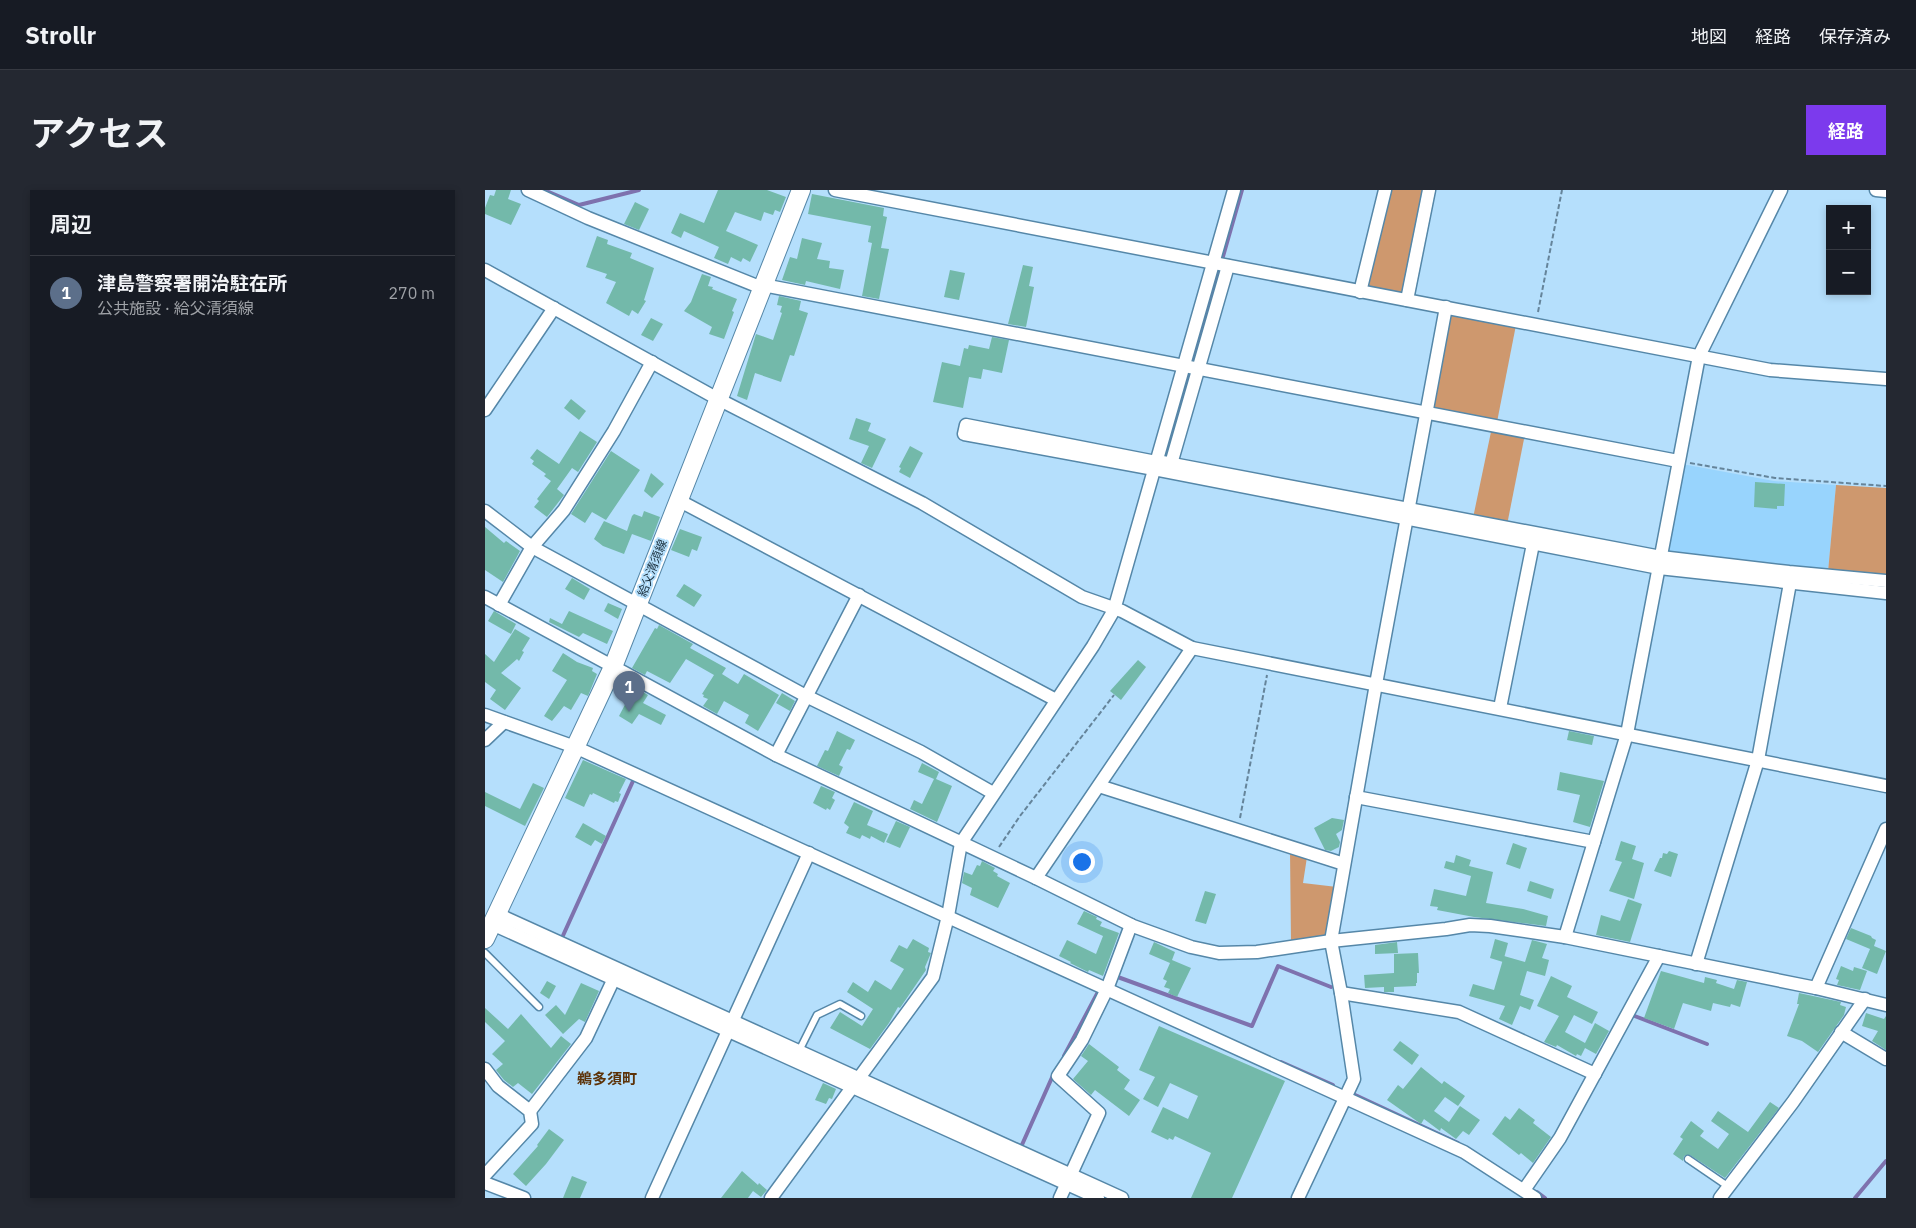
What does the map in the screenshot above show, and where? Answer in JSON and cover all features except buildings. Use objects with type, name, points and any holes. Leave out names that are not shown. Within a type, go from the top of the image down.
[{"type":"main road","name":"給父清須線","points":[[490,924],[613,667],[801,190]]},
{"type":"street","points":[[528,190],[588,218],[762,287],[1678,461]]},
{"type":"street","points":[[835,190],[1770,370],[1886,379]]},
{"type":"street","points":[[771,1198],[933,977],[948,916],[961,843],[1093,646],[1114,610],[1191,368],[1221,264],[1233,190]]},
{"type":"street","points":[[1360,292],[1385,190]]},
{"type":"street","points":[[1407,300],[1429,190]]},
{"type":"street","points":[[1565,938],[1627,734],[1699,356],[1781,190]]},
{"type":"street","points":[[1876,190],[1886,191]]},
{"type":"street","points":[[485,270],[718,399],[922,503],[1081,598],[1122,611],[1192,648],[1886,786]]},
{"type":"street","points":[[1299,1198],[1354,1079],[1331,941],[1376,684],[1447,307]]},
{"type":"street","points":[[485,410],[554,308]]},
{"type":"street","points":[[499,605],[533,547],[565,510],[652,362]]},
{"type":"street","points":[[1886,581],[1660,563],[1408,514],[1161,463],[966,425],[964,434],[1161,463],[1408,514],[1533,544],[1791,583],[1886,593]]},
{"type":"street","points":[[679,500],[1056,700]]},
{"type":"street","points":[[485,511],[533,547],[806,696],[921,752],[993,793]]},
{"type":"street","points":[[1500,708],[1533,544]]},
{"type":"street","points":[[1696,964],[1757,760],[1791,583]]},
{"type":"street","points":[[776,755],[859,596]]},
{"type":"street","points":[[485,597],[776,755],[1131,925],[1191,947],[1219,953],[1257,952],[1331,941],[1470,925],[1490,926],[1659,956],[1816,988],[1886,1005]]},
{"type":"street","points":[[1036,878],[1192,648]]},
{"type":"street","points":[[485,715],[575,747],[1345,1097],[1464,1152],[1535,1198]]},
{"type":"street","points":[[485,740],[504,722]]},
{"type":"street","points":[[1099,786],[1344,864]]},
{"type":"street","points":[[1356,797],[1594,842]]},
{"type":"street","points":[[1816,988],[1886,829]]},
{"type":"street","points":[[652,1198],[809,853]]},
{"type":"street","points":[[490,924],[616,974],[1069,1179],[1122,1198]]},
{"type":"street","points":[[1060,1198],[1099,1113],[1059,1076],[1082,1040],[1107,989],[1131,925]]},
{"type":"street","points":[[1524,1190],[1560,1138],[1659,956]]},
{"type":"street","points":[[485,1174],[531,1124],[530,1111],[586,1038],[616,974]]},
{"type":"street","points":[[1341,993],[1459,1012],[1595,1074]]},
{"type":"street","points":[[1720,1198],[1793,1102],[1865,999]]},
{"type":"street","points":[[730,1026],[799,1051],[856,1083]]},
{"type":"street","points":[[1841,1032],[1886,1059]]},
{"type":"street","points":[[485,1069],[498,1086],[530,1111]]},
{"type":"street","points":[[1069,1179],[1098,1198]]},
{"type":"street","points":[[485,1183],[525,1198]]},
{"type":"lane","points":[[485,953],[539,1007]]},
{"type":"lane","points":[[799,1051],[817,1015],[840,1004],[861,1016]]},
{"type":"lane","points":[[1689,1159],[1729,1187]]},
{"type":"path","points":[[1535,324],[1561,190]]},
{"type":"path","points":[[1678,461],[1775,478],[1886,486]]},
{"type":"path","points":[[1238,830],[1270,663]]},
{"type":"path","points":[[991,857],[1020,816],[1114,695]]},
{"type":"shaded area","points":[[1388,190],[1425,190],[1406,293],[1366,288]]},
{"type":"shaded area","points":[[1452,312],[1516,325],[1497,422],[1435,410],[1432,406],[1449,315]]},
{"type":"shaded area","points":[[1492,427],[1525,434],[1507,525],[1473,518]]},
{"type":"shaded area","points":[[1682,464],[1774,481],[1836,485],[1828,572],[1666,554]]},
{"type":"shaded area","points":[[1836,485],[1886,488],[1886,577],[1828,572]]},
{"type":"shaded area","points":[[1290,851],[1307,857],[1303,883],[1337,887],[1325,936],[1291,942]]},
{"type":"waterway","points":[[544,190],[579,205],[639,190]]},
{"type":"waterway","points":[[1165,459],[1242,190]]},
{"type":"waterway","points":[[561,940],[633,781]]},
{"type":"waterway","points":[[1115,976],[1252,1026],[1278,966],[1331,987]]},
{"type":"waterway","points":[[1064,1056],[1098,992]]},
{"type":"waterway","points":[[1631,1017],[1632,1015],[1707,1044]]},
{"type":"waterway","points":[[1281,1062],[1333,1085]]},
{"type":"waterway","points":[[1021,1147],[1054,1073]]},
{"type":"waterway","points":[[1353,1094],[1458,1143]]},
{"type":"waterway","points":[[1855,1198],[1886,1161]]},
{"type":"waterway","points":[[1537,1192],[1545,1198]]},
{"type":"place","name":"津島警察署開治駐在所","points":[[629,712]]},
{"type":"district","name":"鵜多須町","points":[[607,1078]]}]
